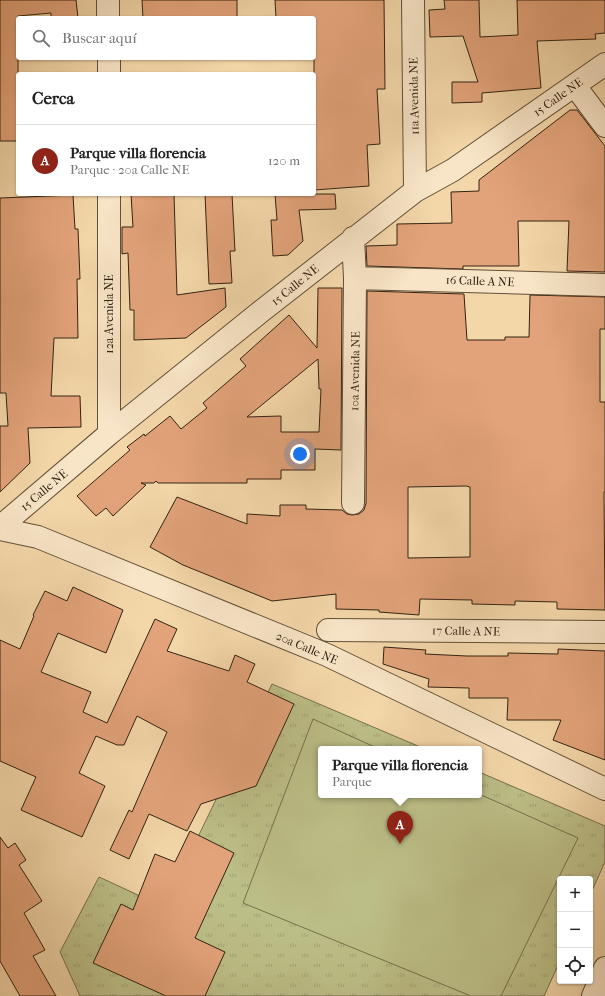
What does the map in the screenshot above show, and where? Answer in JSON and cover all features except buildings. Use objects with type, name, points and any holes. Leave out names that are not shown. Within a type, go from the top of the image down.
[{"type":"street","points":[[108,0],[108,16]]},
{"type":"street","name":"11a Avenida NE","points":[[413,0],[415,191]]},
{"type":"street","points":[[109,60],[109,72]]},
{"type":"street","name":"15 Calle NE","points":[[0,528],[109,434],[353,238],[415,191],[453,170],[576,86],[605,64]]},
{"type":"street","points":[[576,86],[605,126]]},
{"type":"street","name":"12a Avenida NE","points":[[109,196],[109,434]]},
{"type":"street","name":"10a Avenida NE","points":[[353,238],[356,278],[353,503]]},
{"type":"street","name":"16 Calle A NE","points":[[356,278],[605,285]]},
{"type":"street","name":"20a Calle NE","points":[[0,528],[38,537],[327,655],[605,789]]},
{"type":"street","name":"17 Calle A NE","points":[[328,630],[605,632]]},
{"type":"street","points":[[593,996],[605,968]]},
{"type":"green space","points":[[272,684],[418,746],[318,746],[318,798],[482,798],[482,773],[605,826],[605,862],[593,888],[593,876],[557,876],[557,968],[544,996],[80,996],[60,952],[99,877],[164,907]]},
{"type":"green space","points":[[313,719],[372,746],[318,746],[318,798],[482,798],[482,795],[578,838],[559,876],[557,876],[557,881],[501,996],[471,996],[243,903]]},
{"type":"place","name":"Parque villa florencia","points":[[400,844]]}]
